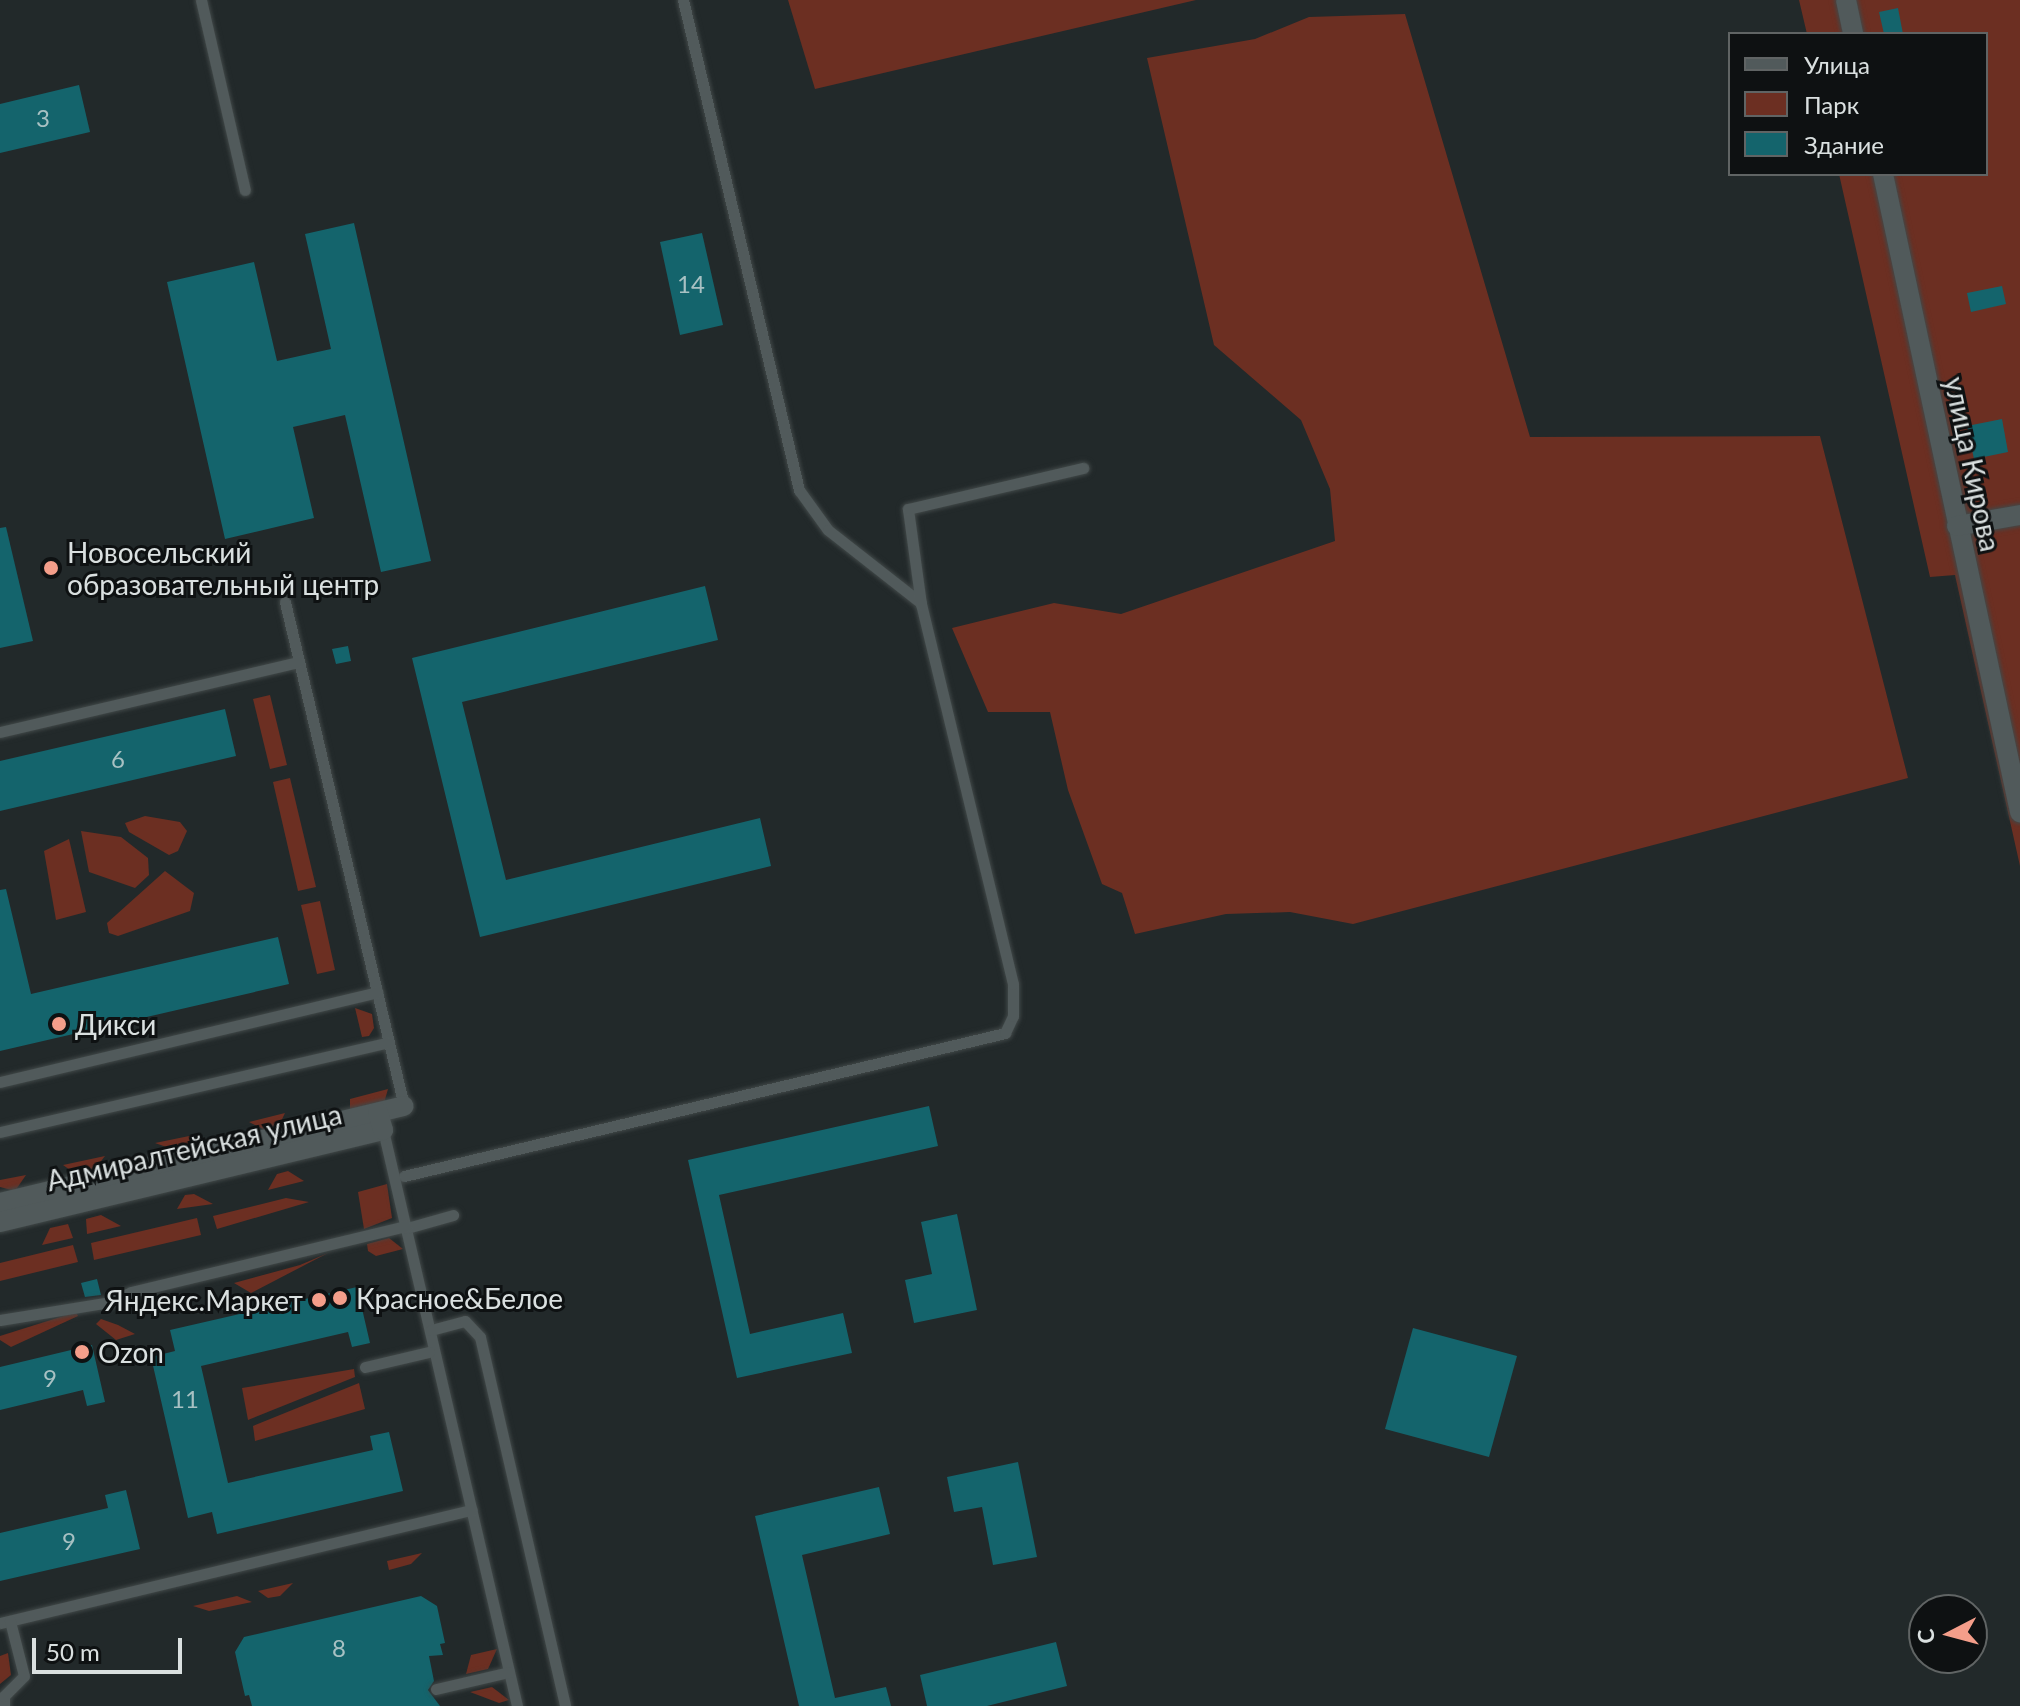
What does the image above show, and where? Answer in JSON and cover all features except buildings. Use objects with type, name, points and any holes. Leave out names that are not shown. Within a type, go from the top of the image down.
[{"type":"street","points":[[1846,0],[1853,32]]},
{"type":"street","name":"улица Кирова","points":[[1883,176],[2020,812]]},
{"type":"street","points":[[1957,526],[2020,515]]},
{"type":"street","name":"Адмиралтейская улица","points":[[0,1222],[380,1122],[404,1106]]},
{"type":"street","name":"Адмиралтейская улица","points":[[0,1203],[380,1122]]},
{"type":"lane","points":[[201,0],[245,190]]},
{"type":"lane","points":[[683,0],[799,490],[828,530],[921,604]]},
{"type":"lane","points":[[404,1176],[1005,1033],[1013,1016],[1013,984],[921,604],[908,509],[1083,468]]},
{"type":"lane","points":[[285,602],[404,1106]]},
{"type":"lane","points":[[0,732],[299,662]]},
{"type":"lane","points":[[0,1082],[377,992]]},
{"type":"lane","points":[[0,1132],[389,1042]]},
{"type":"lane","points":[[380,1122],[517,1706]]},
{"type":"lane","points":[[0,1320],[110,1302],[131,1292],[453,1215]]},
{"type":"lane","points":[[431,1330],[465,1321],[480,1337],[565,1706]]},
{"type":"lane","points":[[365,1367],[429,1352]]},
{"type":"lane","points":[[4,1706],[4,1696],[24,1676],[5,1622],[472,1510]]},
{"type":"lane","points":[[436,1689],[509,1672]]},
{"type":"green space","points":[[788,0],[1196,0],[815,89]]},
{"type":"green space","points":[[1799,0],[2020,0],[2020,866],[1955,575],[1930,577],[1839,176],[1988,176],[1988,32],[1807,32]]},
{"type":"green space","points":[[1405,14],[1530,437],[1820,436],[1908,778],[1353,924],[1290,912],[1226,914],[1135,934],[1122,893],[1102,884],[1068,790],[1050,712],[988,712],[952,628],[1054,603],[1121,614],[1335,541],[1330,489],[1301,420],[1214,345],[1147,58],[1255,39],[1309,17]]},
{"type":"green space","points":[[270,695],[287,765],[270,769],[253,699]]},
{"type":"green space","points":[[290,778],[316,887],[298,891],[273,782]]},
{"type":"green space","points":[[145,816],[180,822],[187,831],[178,851],[169,855],[129,832],[125,823]]},
{"type":"green space","points":[[81,831],[121,837],[148,858],[149,875],[135,888],[89,872]]},
{"type":"green space","points":[[69,839],[86,912],[56,920],[44,851]]},
{"type":"green space","points":[[165,871],[194,893],[190,911],[118,936],[109,933],[107,923]]},
{"type":"green space","points":[[320,901],[335,970],[317,974],[301,905]]},
{"type":"green space","points":[[355,1008],[372,1014],[374,1028],[369,1036],[362,1037]]},
{"type":"green space","points":[[388,1089],[384,1103],[350,1113],[350,1099]]},
{"type":"green space","points":[[285,1113],[277,1130],[269,1132],[249,1122]]},
{"type":"green space","points":[[194,1135],[183,1153],[155,1143]]},
{"type":"green space","points":[[105,1156],[91,1174],[80,1177],[63,1165]]},
{"type":"green space","points":[[288,1171],[304,1181],[268,1190],[277,1174]]},
{"type":"green space","points":[[26,1175],[15,1191],[0,1187],[0,1180]]},
{"type":"green space","points":[[387,1184],[392,1218],[364,1229],[358,1192]]},
{"type":"green space","points":[[194,1194],[213,1204],[177,1209],[185,1195]]},
{"type":"green space","points":[[286,1198],[309,1202],[217,1229],[213,1216]]},
{"type":"green space","points":[[101,1215],[121,1226],[87,1234],[86,1219]]},
{"type":"green space","points":[[197,1218],[201,1235],[94,1260],[91,1243]]},
{"type":"green space","points":[[68,1224],[73,1238],[42,1245],[50,1228]]},
{"type":"green space","points":[[389,1238],[403,1249],[376,1256],[368,1251],[367,1244]]},
{"type":"green space","points":[[73,1245],[78,1262],[0,1281],[0,1263]]},
{"type":"green space","points":[[328,1253],[251,1293],[234,1283],[300,1265]]},
{"type":"green space","points":[[76,1312],[78,1316],[11,1347],[0,1340],[0,1336]]},
{"type":"green space","points":[[101,1319],[135,1334],[116,1340],[96,1324]]},
{"type":"green space","points":[[354,1369],[355,1377],[248,1420],[242,1388]]},
{"type":"green space","points":[[359,1383],[365,1409],[255,1441],[253,1426]]},
{"type":"green space","points":[[422,1553],[411,1564],[389,1570],[387,1561]]},
{"type":"green space","points":[[293,1583],[280,1596],[268,1598],[258,1591]]},
{"type":"green space","points":[[237,1596],[252,1602],[209,1611],[193,1606]]},
{"type":"green space","points":[[497,1649],[488,1669],[466,1674],[471,1655]]},
{"type":"green space","points":[[8,1653],[11,1675],[0,1684],[0,1656]]},
{"type":"green space","points":[[492,1687],[509,1700],[499,1703],[470,1692]]},
{"type":"place","name":"Новосельский образовательный центр","points":[[51,568]]},
{"type":"place","name":"Дикси","points":[[59,1024]]},
{"type":"place","name":"Красное&Белое","points":[[340,1298]]},
{"type":"place","name":"Яндекс.Маркет","points":[[319,1300]]},
{"type":"place","name":"Ozon","points":[[82,1352]]}]
